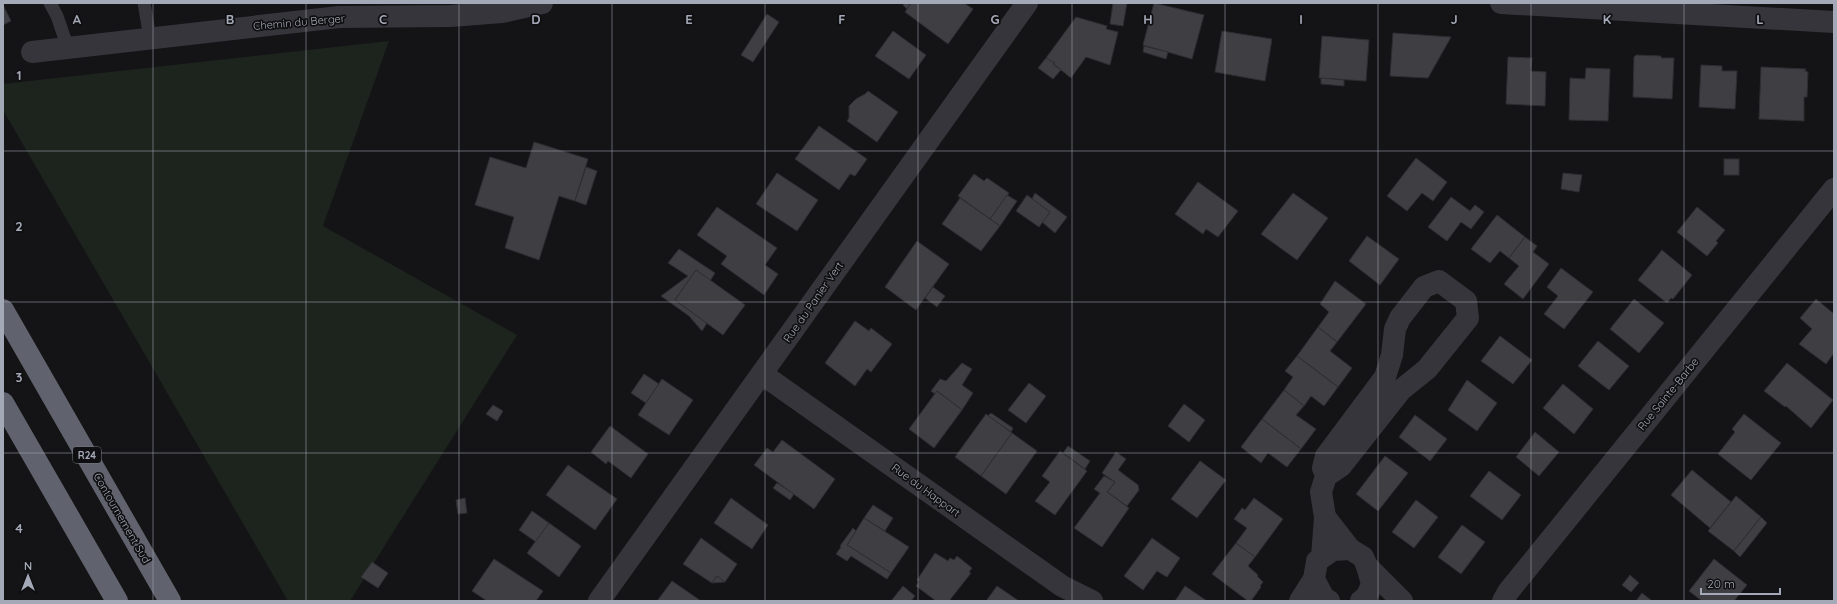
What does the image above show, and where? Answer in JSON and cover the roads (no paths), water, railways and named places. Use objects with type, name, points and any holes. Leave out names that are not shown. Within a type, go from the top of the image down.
[{"type":"highway","name":"Contournement Sud","points":[[3,310],[170,601]]},
{"type":"highway","points":[[3,403],[11,431],[117,601]]},
{"type":"street","name":"Chemin du Berger","points":[[32,52],[339,17],[451,16],[502,12],[542,3]]},
{"type":"street","name":"Rue du Panier Vert","points":[[599,601],[1027,3]]},
{"type":"street","points":[[1501,3],[1834,22]]},
{"type":"street","name":"Rue Sainte-Barbe","points":[[1503,601],[1508,592],[1834,188]]},
{"type":"street","points":[[1322,557],[1325,517],[1321,492],[1326,476],[1323,468],[1326,456],[1385,377],[1392,355],[1395,329],[1400,318],[1424,287],[1439,281],[1466,301],[1468,318],[1427,370],[1401,390],[1341,466],[1326,476]]},
{"type":"street","name":"Rue du Happart","points":[[762,374],[1062,586],[1092,601]]},
{"type":"street","points":[[1325,517],[1350,549],[1363,557],[1372,584],[1364,601]]},
{"type":"street","points":[[1300,601],[1314,579],[1317,561],[1333,550],[1350,549]]},
{"type":"street","points":[[1367,566],[1402,601]]},
{"type":"street","points":[[1314,579],[1324,598],[1329,601]]},
{"type":"lane","points":[[50,3],[57,16],[68,48]]},
{"type":"lane","points":[[144,3],[150,38]]}]
